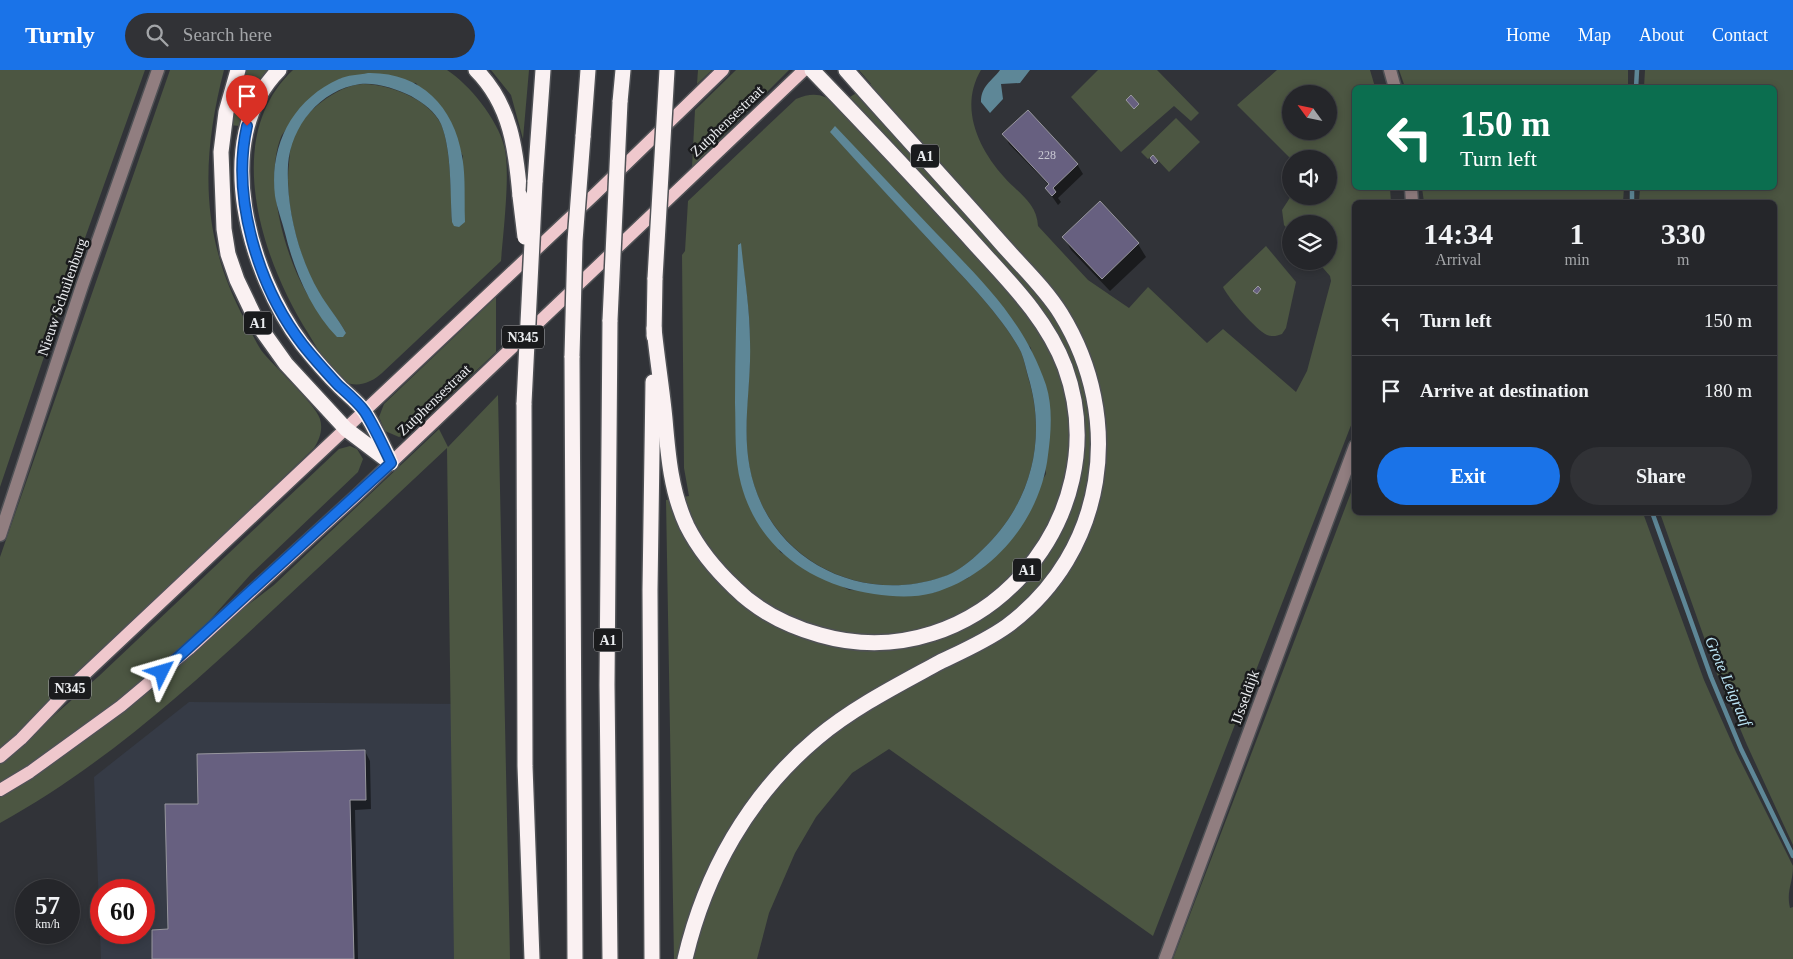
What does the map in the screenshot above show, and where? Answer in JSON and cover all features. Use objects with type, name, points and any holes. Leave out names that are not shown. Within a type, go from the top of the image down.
[{"type":"highway","name":"A1","points":[[238,70],[226,112],[221,152],[224,228],[231,266],[251,312],[269,342],[286,364],[346,428]]},
{"type":"highway","name":"A1","points":[[278,70],[254,107],[242,148],[242,188],[249,229],[264,275],[302,343],[332,379],[364,411]]},
{"type":"highway","points":[[476,70],[490,86],[505,114],[516,159],[530,283]]},
{"type":"highway","points":[[532,959],[525,766],[524,403],[535,182],[543,70]]},
{"type":"highway","name":"A1","points":[[575,959],[572,356],[575,241],[588,70]]},
{"type":"highway","name":"A1","points":[[610,959],[608,695],[610,320],[622,70]]},
{"type":"highway","name":"A1","points":[[652,959],[650,571],[654,328],[655,278],[667,70]]},
{"type":"highway","name":"A1","points":[[654,328],[668,459],[675,490],[687,525],[711,564],[743,596],[776,618],[808,632],[844,640],[880,642],[918,637],[958,623],[994,601],[1026,573],[1050,539],[1060,519],[1072,481],[1077,439],[1070,384],[1065,367],[1050,335],[1025,300],[892,154],[812,70]]},
{"type":"highway","name":"A1","points":[[685,959],[694,921],[715,870],[736,831],[766,789],[801,752],[845,717],[988,638],[1019,616],[1035,601],[1064,563],[1084,522],[1096,483],[1100,447],[1093,389],[1084,358],[1060,312],[946,179],[846,70]]},
{"type":"highway","points":[[364,411],[391,463]]},
{"type":"highway","points":[[346,428],[391,463]]},
{"type":"main road","name":"N345","points":[[0,757],[21,740],[69,689],[723,70]]},
{"type":"main road","name":"Zutphensestraat","points":[[0,790],[74,741],[189,649],[391,463],[804,70]]},
{"type":"street","name":"Nieuw Schuilenburg","points":[[0,535],[79,295],[158,70]]},
{"type":"street","points":[[1390,70],[1395,85]]},
{"type":"street","name":"IJsseldijk","points":[[1165,959],[1352,454]]},
{"type":"shaded area","points":[[189,702],[466,704],[471,959],[101,959],[100,944],[155,944],[155,879],[98,879],[94,777]]},
{"type":"green space","points":[[0,70],[145,70],[70,280],[0,487]]},
{"type":"green space","points":[[170,70],[224,70],[211,135],[209,166],[209,197],[213,228],[220,258],[230,289],[261,350],[310,403],[320,419],[320,434],[314,448],[0,750],[0,557]]},
{"type":"green space","points":[[245,70],[268,70],[246,103],[240,126],[229,125]]},
{"type":"green space","points":[[293,70],[447,70],[473,93],[489,114],[501,136],[507,170],[501,261],[382,373],[364,383],[354,384],[344,381],[324,359],[291,304],[276,272],[264,237],[256,200],[254,164],[258,130],[271,98]],"holes":[[[341,78],[416,83],[463,156],[452,222],[447,145],[441,124],[431,111],[410,96],[387,87],[369,84],[342,89],[312,110],[304,119],[292,140],[288,179],[294,230],[305,263],[318,292],[346,333],[309,297],[290,257],[279,216],[276,195],[276,154],[284,132]]]},
{"type":"green space","points":[[491,70],[529,70],[523,139],[511,95]]},
{"type":"green space","points":[[698,70],[712,70],[697,84]]},
{"type":"green space","points":[[736,70],[789,70],[692,167],[695,110]]},
{"type":"green space","points":[[859,70],[981,70],[972,98],[974,126],[979,140],[995,166],[1026,199],[1034,211],[1038,226],[1088,280],[1129,308],[1148,287],[1207,343],[1223,329],[1296,392],[1307,371],[1331,281],[1330,276],[1325,270],[1337,270],[1337,215],[1283,215],[1282,210],[1285,205],[1337,205],[1337,150],[1282,150],[1237,105],[1277,70],[1370,70],[1374,85],[1352,85],[1352,190],[1390,190],[1391,200],[1352,200],[1352,423],[1153,936],[889,749],[852,773],[816,817],[795,853],[769,913],[757,959],[674,959],[666,500],[689,496],[684,468],[682,255],[685,251],[688,201],[796,99],[807,95],[818,95],[837,105],[871,84]],"holes":[[[830,132],[1031,348],[1046,474],[999,553],[968,578],[933,593],[849,590],[780,552],[736,447],[738,246],[740,243],[750,329],[746,424],[749,464],[762,505],[776,528],[794,548],[815,564],[839,575],[864,582],[890,585],[916,584],[953,573],[981,551],[1012,514],[1023,493],[1035,448],[1034,401],[1023,358],[1014,340],[996,314],[974,289]]]},
{"type":"green space","points":[[1098,70],[1157,70],[1199,113],[1191,121],[1174,106],[1121,152],[1071,97]]},
{"type":"green space","points":[[1399,70],[1628,70],[1628,85],[1404,85]]},
{"type":"green space","points":[[1645,70],[1793,70],[1793,845],[1717,674],[1661,515],[1777,515],[1777,200],[1639,200],[1640,190],[1777,190],[1777,85],[1644,85]]},
{"type":"green space","points":[[1176,118],[1200,142],[1169,172],[1153,155],[1148,159],[1141,152]]},
{"type":"green space","points":[[1422,190],[1624,190],[1623,200],[1424,200]]},
{"type":"green space","points":[[1266,246],[1282,265],[1282,270],[1286,270],[1296,282],[1286,328],[1282,334],[1271,336],[1262,332],[1236,306],[1223,287]]},
{"type":"green space","points":[[496,297],[496,352],[411,432],[399,437],[385,431],[379,417],[384,404]]},
{"type":"green space","points":[[498,395],[510,959],[454,959],[447,448],[243,638],[144,724],[74,777],[0,823],[0,796],[274,585],[439,429],[448,447]]},
{"type":"green space","points":[[350,446],[357,449],[363,459],[358,472],[251,574],[200,631],[134,689],[54,749],[0,784],[0,763],[99,676],[339,449]]},
{"type":"green space","points":[[1352,490],[1352,515],[1644,515],[1704,680],[1736,752],[1793,866],[1789,896],[1790,908],[1793,907],[1793,959],[1173,959]]},
{"type":"water","points":[[1000,70],[1030,70],[1020,83],[1001,84],[1003,99],[990,113],[981,102],[981,97],[987,84]]},
{"type":"water","points":[[368,73],[387,74],[418,86],[432,95],[442,108],[458,138],[462,156],[465,222],[459,227],[454,226],[452,222],[450,172],[445,135],[435,115],[420,101],[399,91],[379,85],[360,84],[332,94],[320,102],[302,124],[290,151],[288,165],[289,197],[299,247],[305,263],[319,292],[346,333],[343,337],[337,337],[311,302],[298,275],[278,210],[274,177],[280,143],[287,127],[308,99],[339,79]]},
{"type":"water","points":[[835,126],[970,268],[1000,303],[1014,321],[1037,362],[1050,402],[1050,438],[1044,478],[1036,500],[1025,521],[1011,541],[995,558],[976,573],[955,584],[926,595],[889,596],[851,589],[829,582],[790,560],[774,545],[760,527],[749,507],[741,484],[737,464],[735,383],[738,245],[741,243],[750,329],[747,423],[749,463],[762,505],[776,528],[794,548],[815,564],[838,575],[863,582],[889,585],[916,584],[942,577],[953,573],[968,563],[998,533],[1012,514],[1023,493],[1030,471],[1035,448],[1036,424],[1034,400],[1021,352],[985,301],[830,132]]},
{"type":"building","points":[[1131,95],[1139,104],[1134,109],[1126,100]]},
{"type":"building","points":[[1028,110],[1078,164],[1053,188],[1056,192],[1052,196],[1045,188],[1049,184],[1002,134]]},
{"type":"building","points":[[1153,155],[1158,161],[1155,164],[1150,158]]},
{"type":"building","points":[[1100,201],[1139,243],[1102,279],[1062,237]]},
{"type":"building","points":[[1258,286],[1261,289],[1257,294],[1253,291]]},
{"type":"building","points":[[365,750],[366,800],[350,800],[354,959],[152,959],[152,944],[155,944],[155,930],[168,929],[165,804],[198,804],[197,754]]},
{"type":"waterway","name":"Grote Leigraaf","points":[[1636,85],[1637,70]]},
{"type":"waterway","name":"Grote Leigraaf","points":[[1632,190],[1632,200]]},
{"type":"waterway","name":"Grote Leigraaf","points":[[1653,515],[1711,677],[1741,749],[1793,856]]},
{"type":"route","points":[[162,672],[391,463],[364,411],[332,379],[302,343],[264,275],[249,229],[242,188],[242,148],[247,126]]}]
